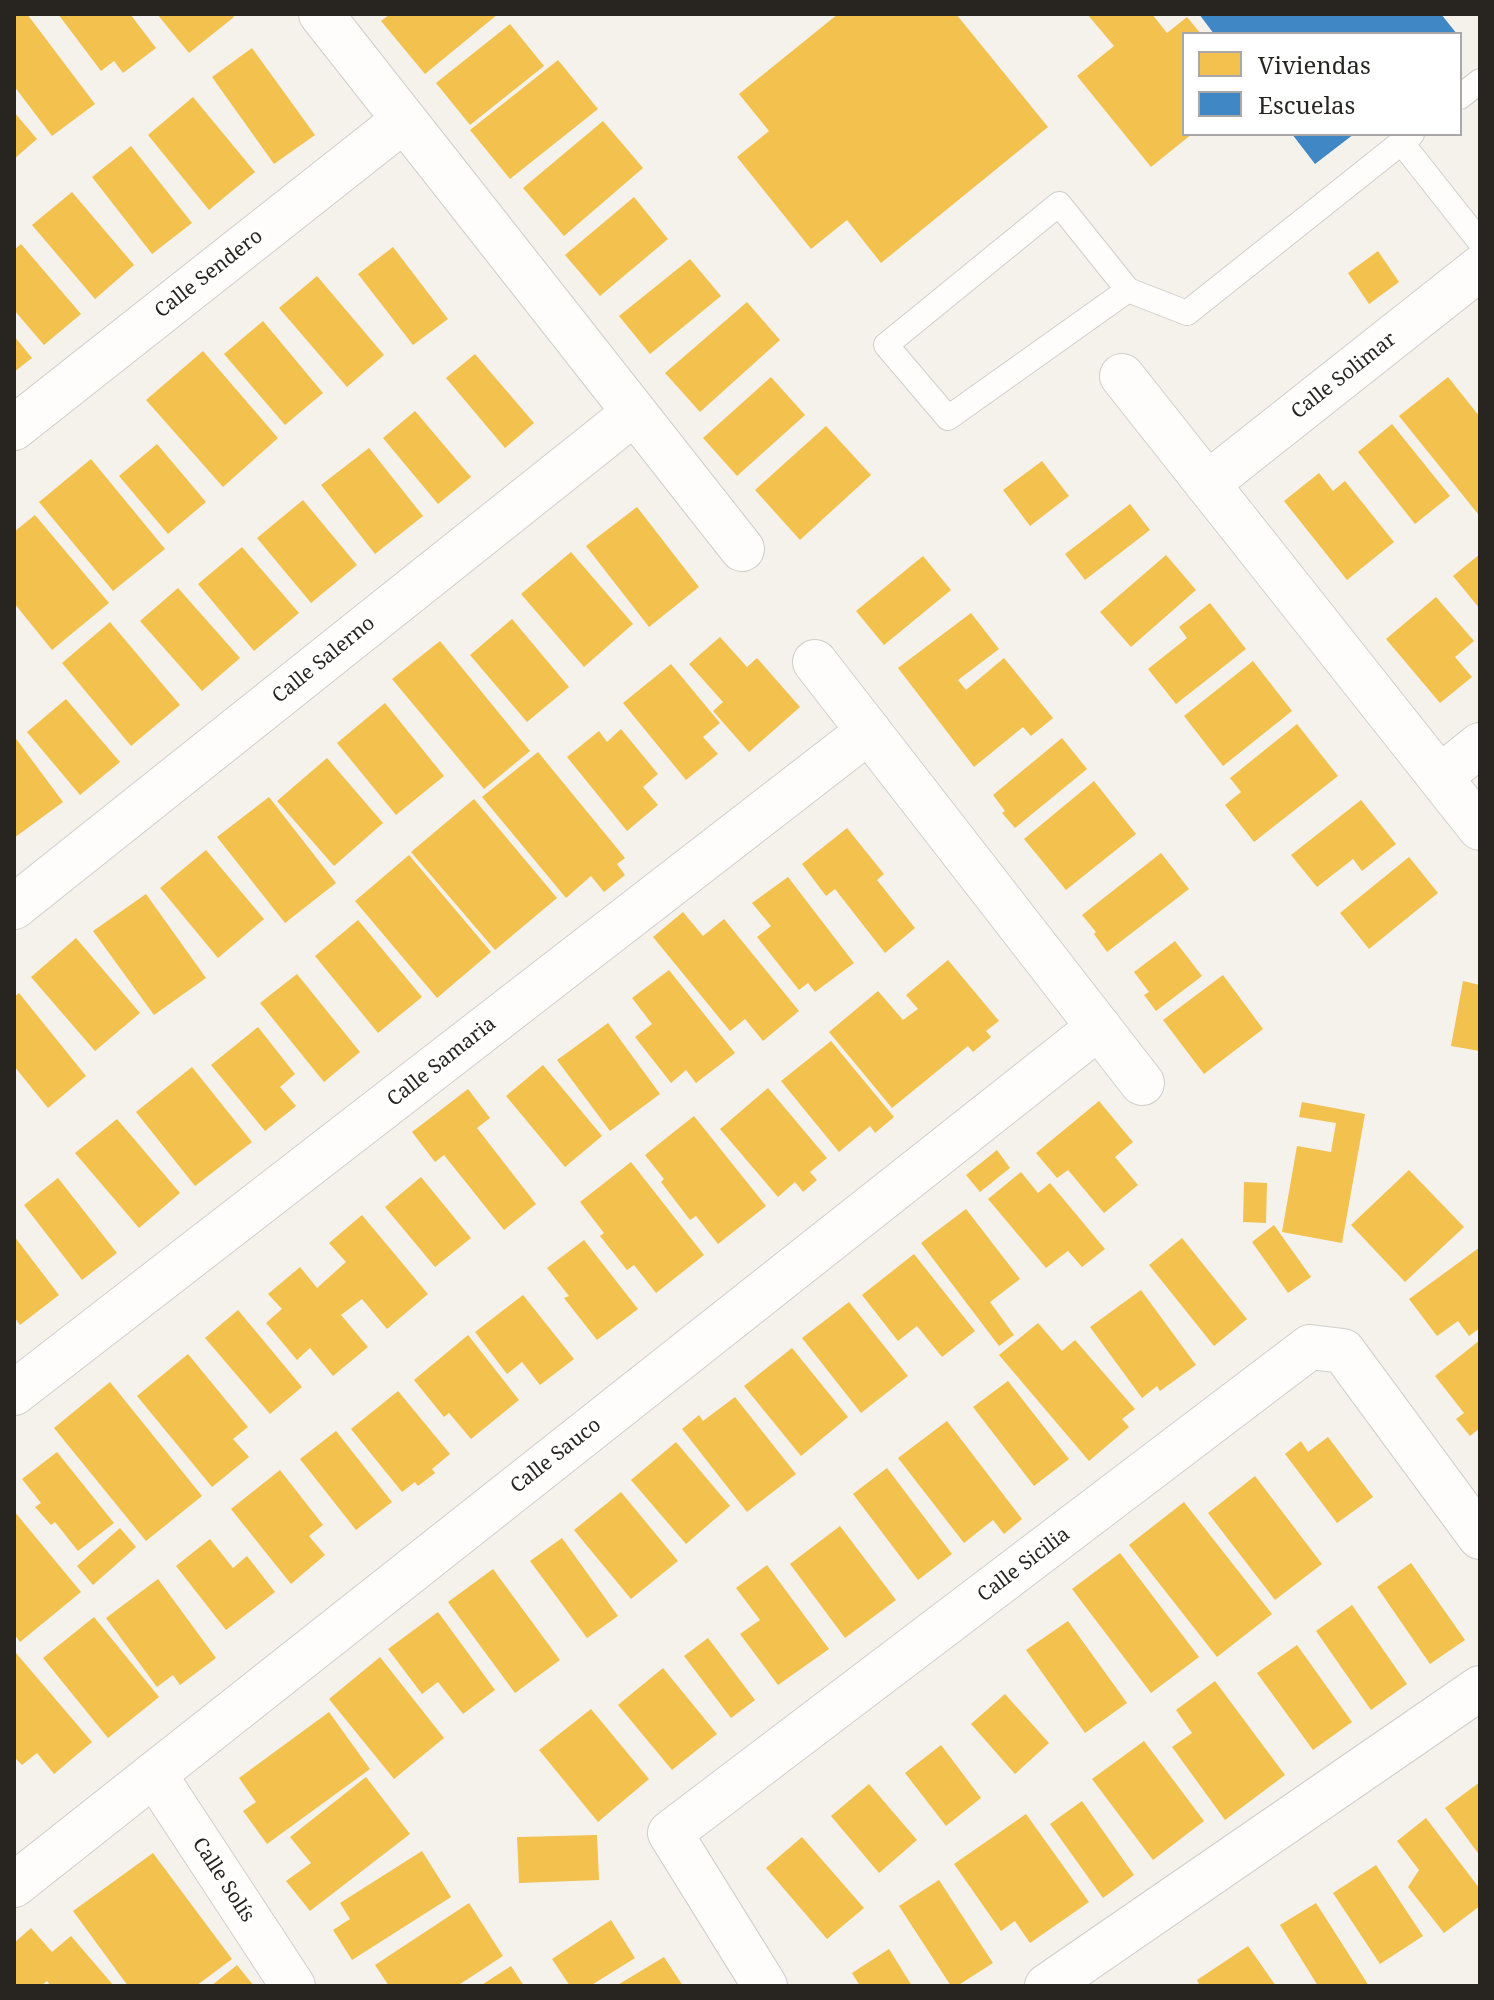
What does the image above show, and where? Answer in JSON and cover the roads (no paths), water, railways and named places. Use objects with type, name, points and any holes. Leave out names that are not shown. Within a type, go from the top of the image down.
[{"type":"street","points":[[321,14],[742,549]]},
{"type":"street","name":"Calle Sendero","points":[[14,428],[404,120]]},
{"type":"street","name":"Calle Solimar","points":[[1207,484],[1480,268]]},
{"type":"street","points":[[1122,376],[1480,828]]},
{"type":"street","name":"Calle Salerno","points":[[14,907],[634,413]]},
{"type":"street","points":[[815,662],[1142,1083]]},
{"type":"street","name":"Calle Samaria","points":[[14,1393],[869,731]]},
{"type":"street","points":[[1440,777],[1480,745]]},
{"type":"street","name":"Calle Sauco","points":[[14,1885],[1099,1027]]},
{"type":"street","name":"Calle Sicilia","points":[[765,1986],[670,1833],[1310,1347],[1343,1351],[1480,1537]]},
{"type":"street","points":[[1047,1986],[1480,1688]]},
{"type":"street","name":"Calle Solís","points":[[154,1774],[293,1986]]},
{"type":"lane","points":[[1462,95],[1480,81]]},
{"type":"lane","points":[[1128,290],[948,418],[886,345],[1059,204],[1128,290],[1187,313],[1406,138],[1480,242]]}]
